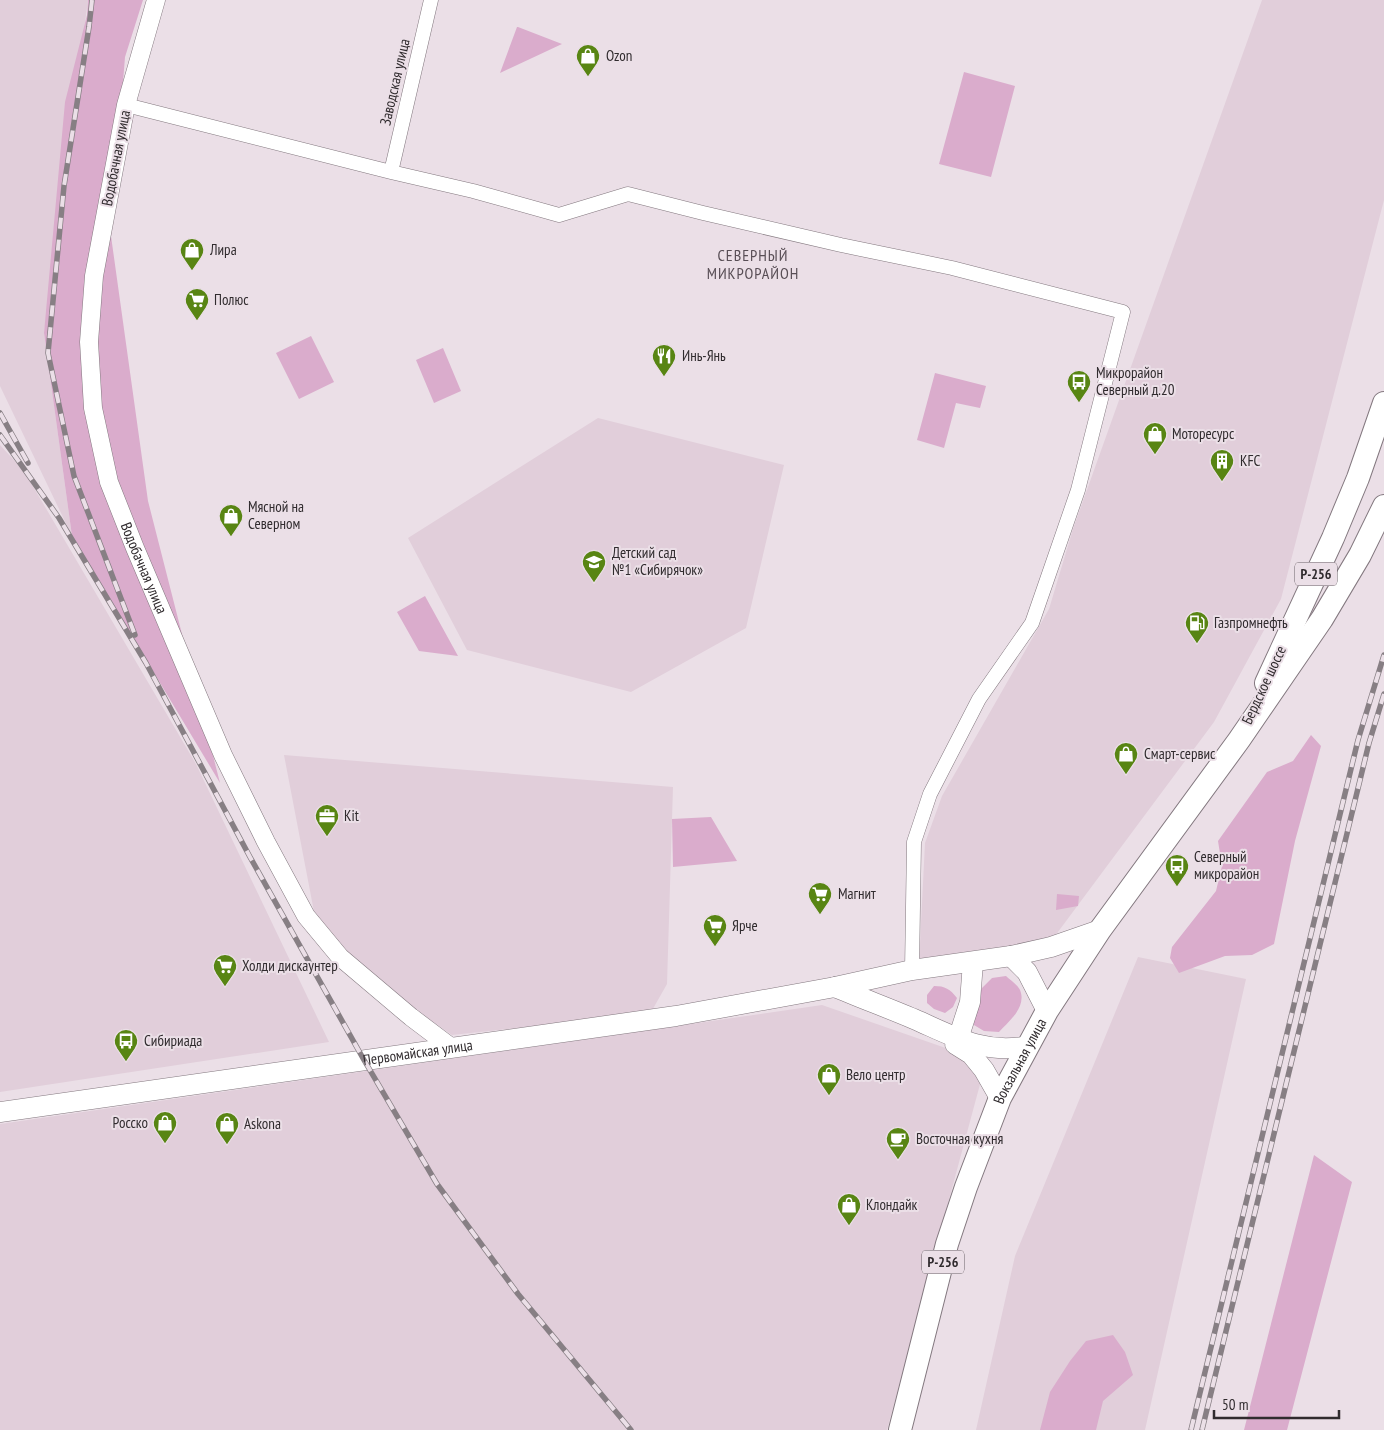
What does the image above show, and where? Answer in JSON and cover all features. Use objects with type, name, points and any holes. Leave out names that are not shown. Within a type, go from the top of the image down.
[{"type":"highway","name":"Бердское шоссе","points":[[1238,740],[1333,538],[1358,478],[1384,404]]},
{"type":"highway","name":"Бердское шоссе","points":[[1238,740],[1322,619],[1360,555],[1384,506]]},
{"type":"highway","name":"Вокзальная улица","points":[[900,1430],[947,1244],[966,1187],[1000,1098],[1048,1011],[1100,930],[1238,740]]},
{"type":"main road","name":"Первомайская улица","points":[[0,1112],[676,1016],[835,987],[912,970],[1011,956],[1051,947],[1100,930]]},
{"type":"main road","points":[[1011,956],[1027,972],[1048,1011]]},
{"type":"main road","points":[[958,1039],[970,1002],[973,962]]},
{"type":"main road","points":[[835,987],[958,1039],[980,1046],[1004,1049],[1028,1046]]},
{"type":"main road","points":[[917,1021],[971,1054],[984,1070],[1000,1098]]},
{"type":"street","name":"Водобачная улица","points":[[156,0],[126,105],[94,276],[89,342],[93,408],[109,482],[222,755],[306,916],[340,957],[411,1017],[452,1048]]},
{"type":"street","name":"Заводская улица","points":[[391,172],[431,0]]},
{"type":"street","points":[[126,105],[473,191],[559,215],[628,194],[841,245],[952,268],[1123,312],[1078,490],[1032,623],[979,699],[930,794],[914,842],[912,970]]},
{"type":"shaded area","points":[[0,0],[88,0],[44,333],[72,536],[0,386]]},
{"type":"shaded area","points":[[88,0],[143,0],[125,57],[111,236],[148,501],[220,783],[72,536],[44,333],[65,102],[87,15]]},
{"type":"shaded area","points":[[1262,0],[1384,0],[1384,200],[1281,599],[1214,722],[1052,940],[919,963],[925,843],[942,796],[1049,609],[1073,529]]},
{"type":"shaded area","points":[[517,27],[562,44],[500,73]]},
{"type":"shaded area","points":[[964,72],[1015,86],[991,177],[939,164]]},
{"type":"shaded area","points":[[311,336],[334,382],[299,399],[276,353]]},
{"type":"shaded area","points":[[443,348],[461,391],[434,403],[416,360]]},
{"type":"shaded area","points":[[935,373],[986,386],[980,408],[956,403],[944,448],[917,440]]},
{"type":"shaded area","name":"Детский сад №1 «Сибирячок»","points":[[598,418],[784,465],[746,628],[631,692],[467,650],[408,538]]},
{"type":"shaded area","points":[[0,445],[24,471],[196,764],[329,1042],[0,1092]]},
{"type":"shaded area","points":[[425,596],[458,656],[419,651],[397,612]]},
{"type":"shaded area","points":[[1311,735],[1321,746],[1295,841],[1274,944],[1252,955],[1225,956],[1179,973],[1170,958],[1172,947],[1216,891],[1222,866],[1218,841],[1267,772],[1293,761]]},
{"type":"shaded area","points":[[284,755],[673,787],[667,984],[650,1014],[452,1035],[320,943]]},
{"type":"shaded area","points":[[711,817],[737,861],[673,867],[672,819]]},
{"type":"shaded area","points":[[1057,894],[1079,896],[1078,906],[1056,910]]},
{"type":"shaded area","points":[[1138,957],[1246,979],[1145,1430],[976,1430],[1015,1256]]},
{"type":"shaded area","points":[[1006,976],[1020,990],[1022,996],[1019,1008],[999,1032],[984,1031],[974,1025],[971,1013],[982,988],[992,978]]},
{"type":"shaded area","points":[[934,986],[947,989],[957,998],[953,1007],[945,1013],[934,1009],[927,1003],[927,995]]},
{"type":"shaded area","points":[[822,1005],[986,1062],[887,1430],[0,1430],[0,1124]]},
{"type":"shaded area","points":[[1314,1155],[1352,1182],[1287,1430],[1244,1430]]},
{"type":"shaded area","points":[[1113,1335],[1125,1352],[1133,1375],[1103,1401],[1096,1430],[1040,1430],[1050,1392],[1070,1361],[1086,1341]]},
{"type":"railway","points":[[92,0],[64,186],[48,353],[74,476],[135,635]]},
{"type":"railway","points":[[0,413],[28,463]]},
{"type":"railway","points":[[0,435],[59,518],[146,663],[250,857],[364,1060],[437,1184],[518,1294],[631,1430]]},
{"type":"railway","points":[[1191,1430],[1358,740],[1384,655]]},
{"type":"railway","points":[[1202,1430],[1369,743],[1384,694]]},
{"type":"place","name":"Ozon","points":[[588,77]]},
{"type":"place","name":"Лира","points":[[192,271]]},
{"type":"place","name":"Полюс","points":[[197,321]]},
{"type":"place","name":"Инь-Янь","points":[[664,377]]},
{"type":"place","name":"Микрорайон Северный д.20","points":[[1079,403]]},
{"type":"place","name":"Моторесурс","points":[[1155,455]]},
{"type":"place","name":"KFC","points":[[1222,482]]},
{"type":"place","name":"Мясной на Северном","points":[[231,537]]},
{"type":"place","name":"Детский сад №1 «Сибирячок»","points":[[594,583]]},
{"type":"place","name":"Газпромнефть","points":[[1197,644]]},
{"type":"place","name":"Смарт-сервис","points":[[1126,775]]},
{"type":"place","name":"Kit","points":[[327,837]]},
{"type":"place","name":"Северный микрорайон","points":[[1177,887]]},
{"type":"place","name":"Магнит","points":[[820,915]]},
{"type":"place","name":"Ярче","points":[[715,947]]},
{"type":"place","name":"Холди дискаунтер","points":[[225,987]]},
{"type":"place","name":"Сибириада","points":[[126,1062]]},
{"type":"place","name":"Вело центр","points":[[829,1096]]},
{"type":"place","name":"Росско","points":[[165,1144]]},
{"type":"place","name":"Askona","points":[[227,1145]]},
{"type":"place","name":"Восточная кухня","points":[[898,1160]]},
{"type":"place","name":"Клондайк","points":[[849,1226]]},
{"type":"district","name":"СЕВЕРНЫЙ МИКРОРАЙОН","points":[[753,264]]}]
